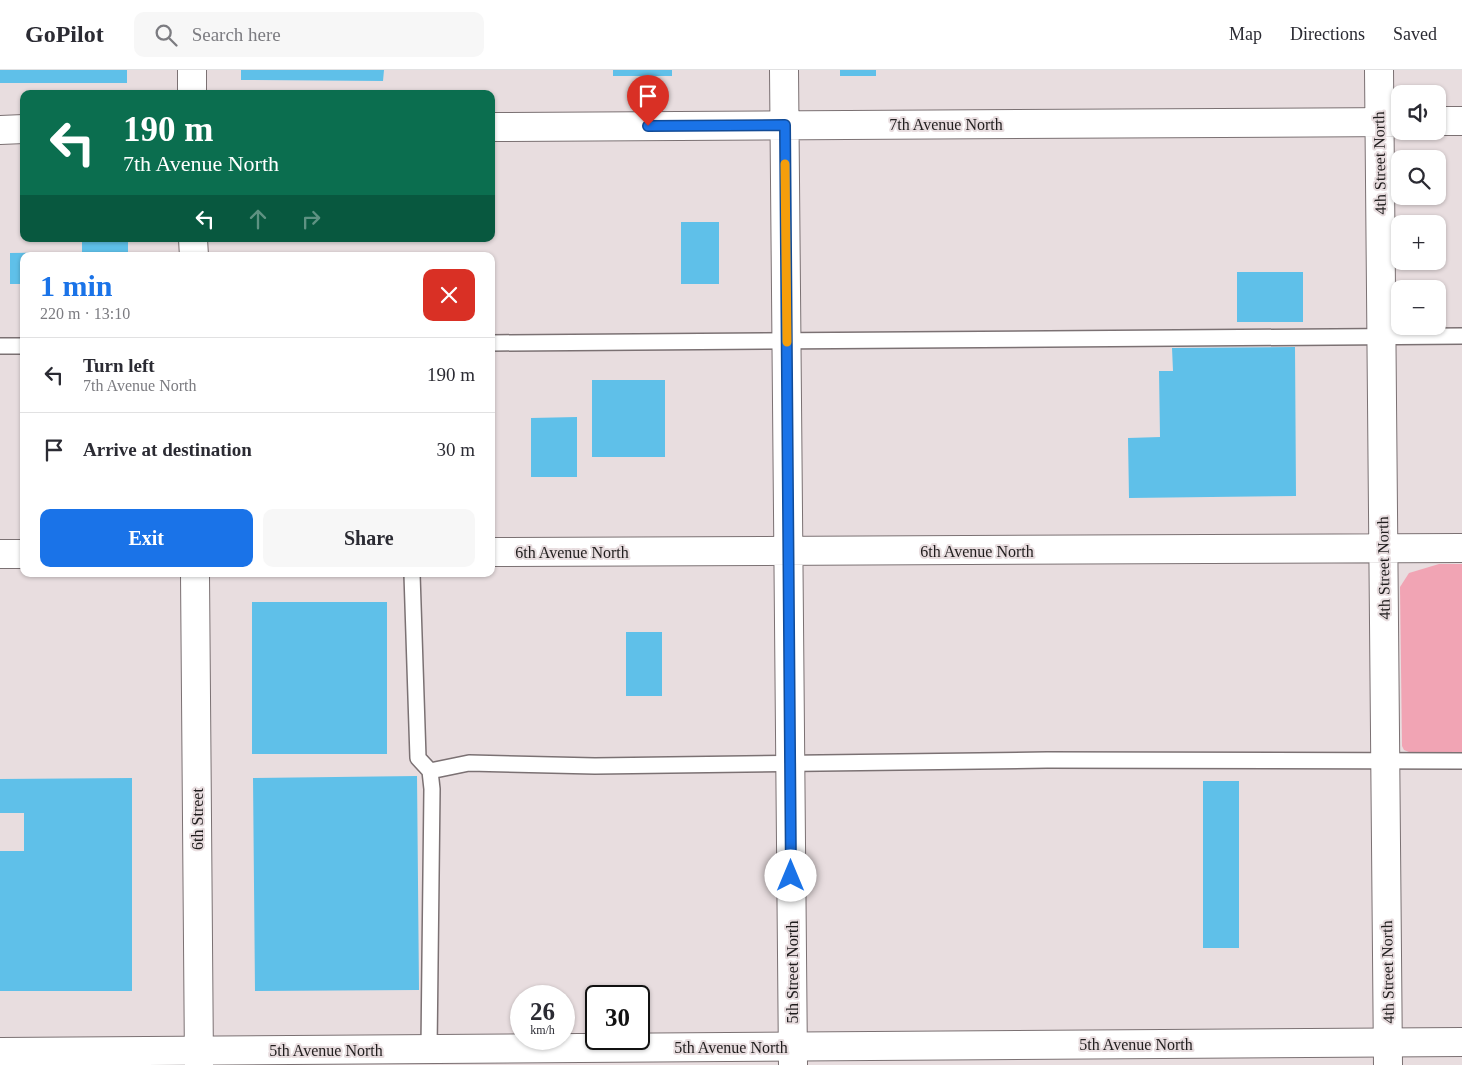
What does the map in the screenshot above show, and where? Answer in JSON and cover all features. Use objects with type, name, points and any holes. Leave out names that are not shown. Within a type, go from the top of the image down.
[{"type":"street","points":[[192,70],[192,90]]},
{"type":"street","name":"5th Street North","points":[[784,70],[793,1056]]},
{"type":"street","name":"4th Street North","points":[[1379,70],[1390,122],[1381,337],[1388,1054]]},
{"type":"street","points":[[1446,122],[1462,121]]},
{"type":"street","name":"7th Avenue North","points":[[495,127],[1390,122]]},
{"type":"street","points":[[0,130],[20,130]]},
{"type":"street","name":"6th Avenue North","points":[[495,552],[1462,548]]},
{"type":"street","points":[[0,554],[20,554]]},
{"type":"street","name":"6th Street","points":[[196,577],[199,1058]]},
{"type":"street","name":"5th Avenue North","points":[[0,1052],[199,1058],[429,1049],[793,1056],[1388,1054],[1462,1042]]},
{"type":"lane","points":[[495,343],[1462,336]]},
{"type":"lane","points":[[0,346],[20,346]]},
{"type":"lane","points":[[412,577],[418,758],[430,771],[432,789],[429,1049]]},
{"type":"lane","points":[[430,771],[469,763],[595,766],[1047,760],[1462,761]]},
{"type":"shaded area","points":[[1439,564],[1462,564],[1462,753],[1409,752],[1404,750],[1402,746],[1400,587],[1409,573]]},
{"type":"building","points":[[0,70],[127,70],[127,83],[0,83]]},
{"type":"building","points":[[241,70],[384,70],[383,81],[241,80]]},
{"type":"building","points":[[613,70],[672,70],[672,76],[613,76]]},
{"type":"building","points":[[840,70],[876,70],[876,76],[840,76]]},
{"type":"building","points":[[681,222],[719,222],[719,284],[681,284]]},
{"type":"building","points":[[82,242],[128,242],[128,252],[82,252]]},
{"type":"building","points":[[10,253],[20,253],[20,284],[10,284]]},
{"type":"building","points":[[1237,272],[1303,272],[1303,322],[1237,322]]},
{"type":"building","points":[[1295,347],[1296,496],[1129,498],[1128,438],[1160,437],[1159,371],[1173,371],[1172,348]]},
{"type":"building","points":[[592,380],[665,380],[665,457],[592,457]]},
{"type":"building","points":[[577,417],[577,477],[531,477],[531,418]]},
{"type":"building","points":[[252,602],[387,602],[387,754],[252,754]]},
{"type":"building","points":[[626,632],[662,632],[662,696],[626,696]]},
{"type":"building","points":[[417,776],[419,990],[255,991],[253,778]]},
{"type":"building","points":[[132,778],[132,991],[0,991],[0,851],[24,851],[24,813],[0,813],[0,779]]},
{"type":"building","points":[[1203,781],[1239,781],[1239,948],[1203,948]]},
{"type":"slow traffic","points":[[785,164],[787,342]]},
{"type":"route","points":[[648,126],[785,125],[791,876]]}]
